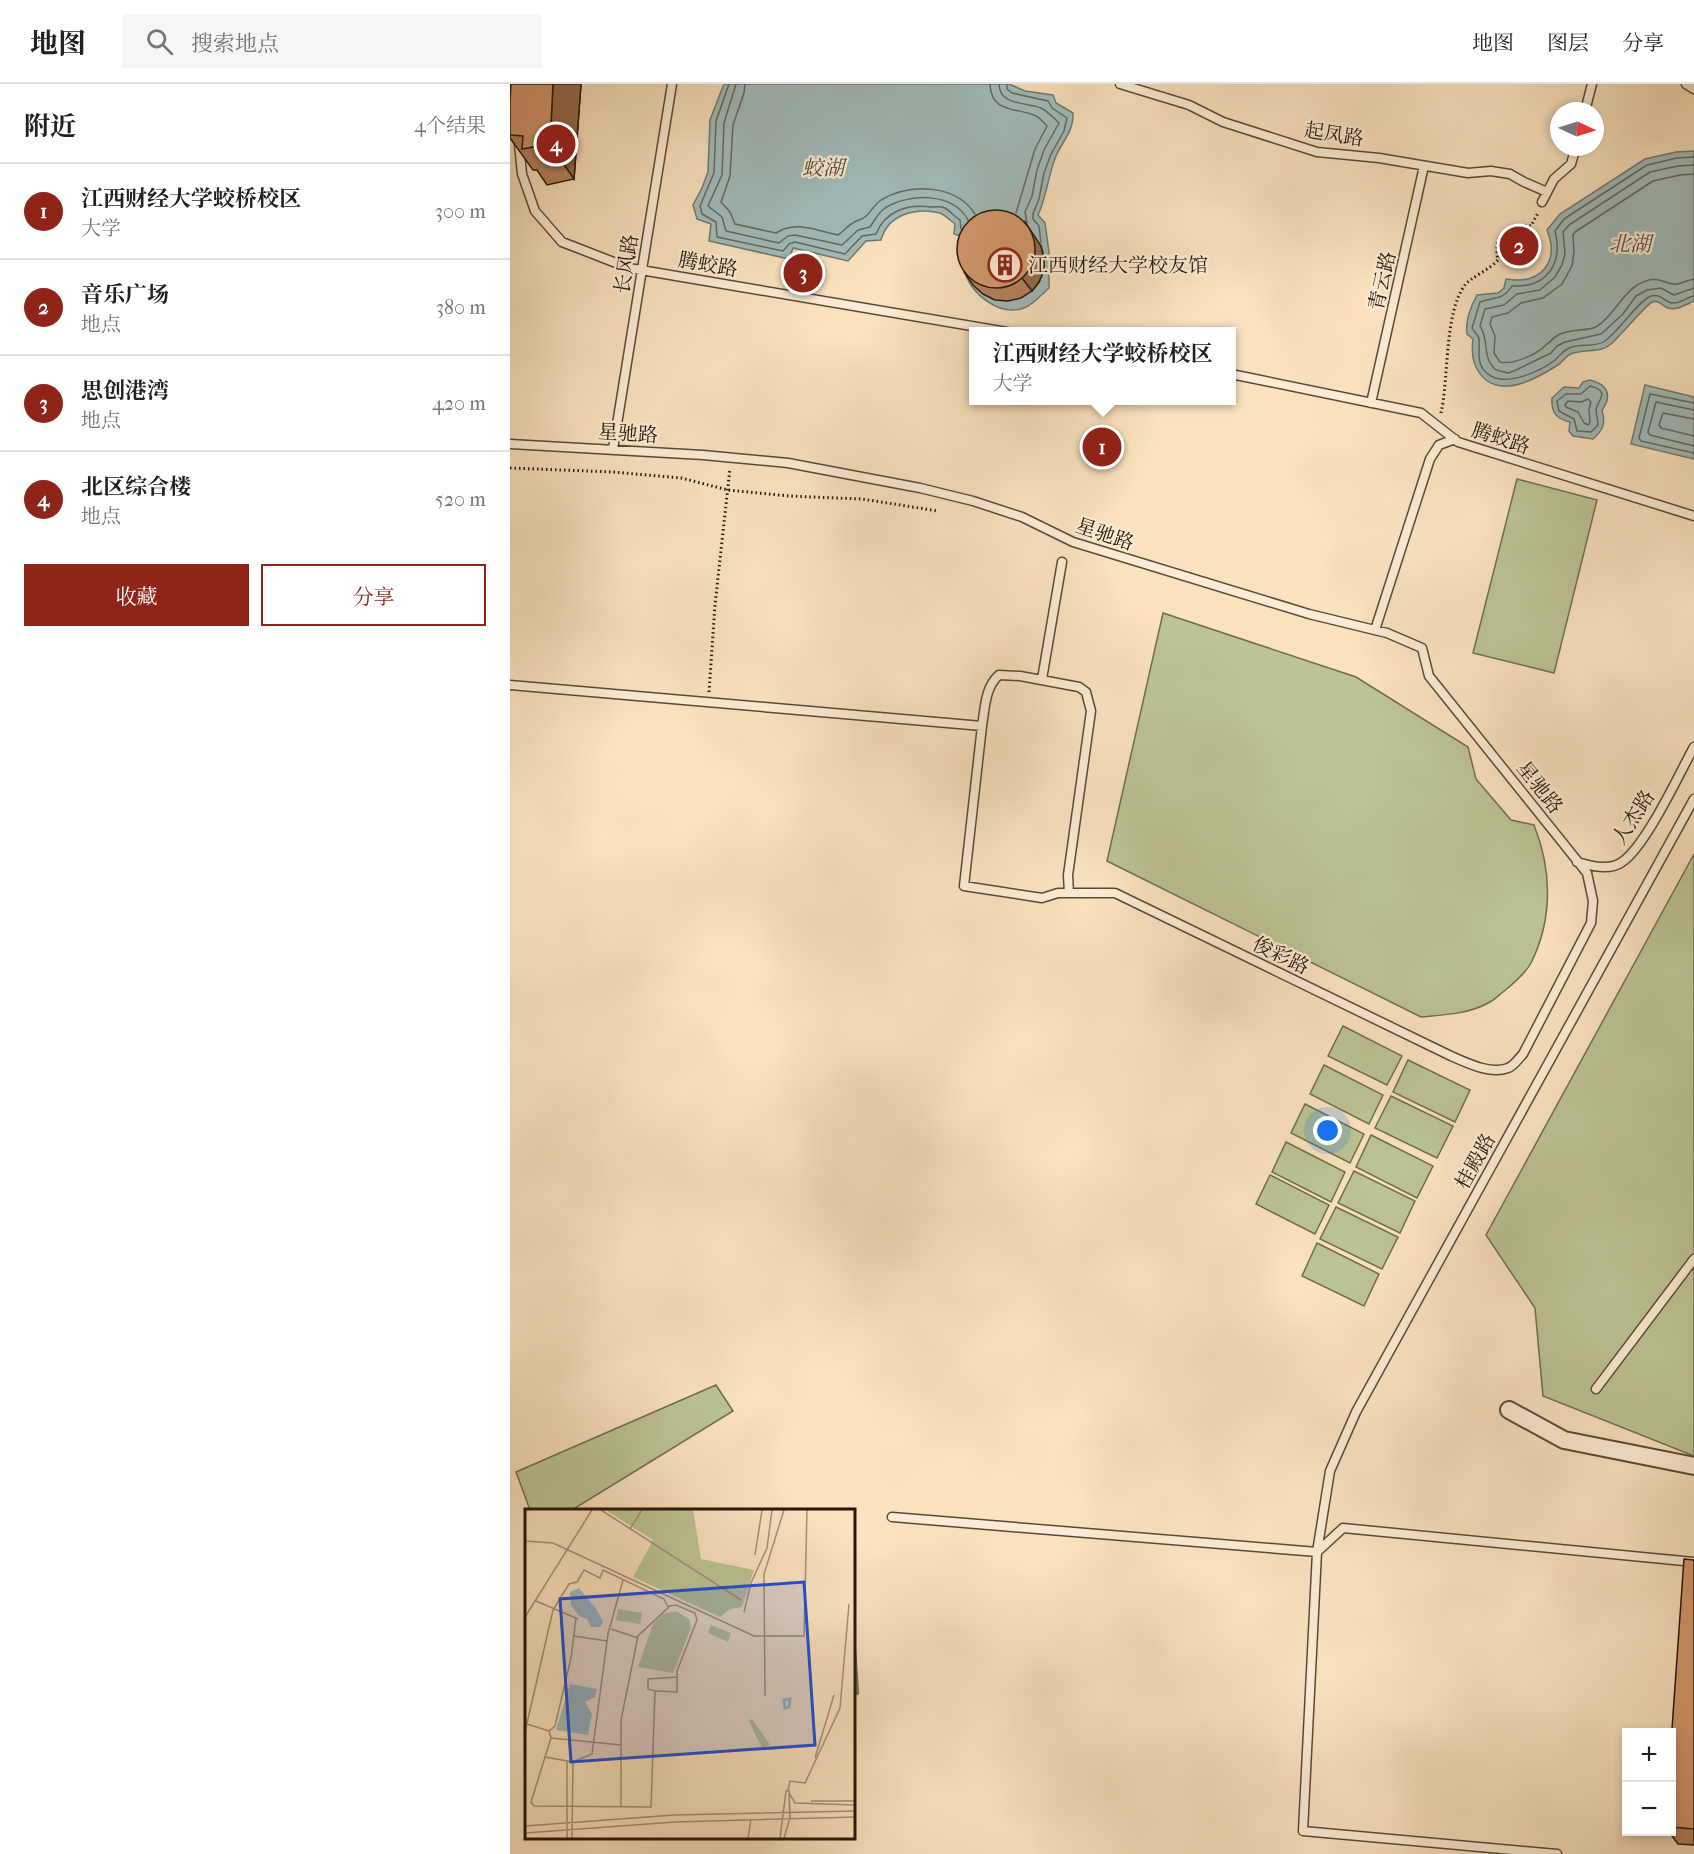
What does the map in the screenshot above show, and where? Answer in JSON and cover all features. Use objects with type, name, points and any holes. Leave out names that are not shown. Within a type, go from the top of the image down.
[{"type":"street","points":[[1509,1410],[1564,1440],[1694,1466]]},
{"type":"lane","name":"长风路","points":[[613,449],[672,84]]},
{"type":"lane","name":"起凤路","points":[[1120,84],[1189,105],[1223,122],[1317,152],[1379,158],[1468,173],[1491,171],[1510,174],[1547,192]]},
{"type":"lane","points":[[1587,102],[1592,84]]},
{"type":"lane","points":[[1686,84],[1694,89]]},
{"type":"lane","name":"腾蛟路","points":[[518,138],[522,174],[535,211],[562,242],[629,268],[978,327]]},
{"type":"lane","points":[[1542,202],[1554,179],[1570,164],[1573,156]]},
{"type":"lane","name":"青云路","points":[[1371,403],[1424,166]]},
{"type":"lane","name":"腾蛟路","points":[[1236,375],[1421,413],[1455,439],[1694,516]]},
{"type":"lane","points":[[1375,630],[1430,459],[1439,446],[1455,439]]},
{"type":"lane","name":"星驰路","points":[[510,444],[613,449],[788,463],[973,501],[1022,518],[1072,542],[1309,614],[1388,633],[1422,648],[1429,676],[1577,862]]},
{"type":"lane","points":[[1042,679],[1062,562]]},
{"type":"lane","points":[[510,685],[982,726],[988,693],[992,681],[999,675],[1010,674],[1079,687],[1086,692],[1091,711],[1068,875],[1069,893]]},
{"type":"lane","name":"俊彩路","points":[[982,726],[963,886],[1041,898],[1058,893],[1115,893],[1450,1056],[1494,1070],[1510,1068],[1523,1054],[1591,922],[1593,901],[1587,873],[1577,862]]},
{"type":"lane","name":"人杰路","points":[[1577,862],[1595,868],[1621,864],[1645,835],[1694,747]]},
{"type":"lane","name":"桂殿路","points":[[1557,1854],[1303,1831],[1317,1552],[1330,1471],[1356,1412],[1694,799]]},
{"type":"lane","points":[[1596,1389],[1694,1259]]},
{"type":"lane","points":[[892,1517],[1317,1552],[1343,1528],[1694,1562]]},
{"type":"path","points":[[1438,426],[1443,406],[1455,300],[1466,282],[1480,275],[1498,260],[1496,248],[1501,236],[1508,228],[1531,226],[1542,202]]},
{"type":"path","points":[[708,702],[716,594],[731,458]]},
{"type":"path","points":[[510,468],[613,472],[681,478],[728,490],[862,500],[938,511]]},
{"type":"green space","points":[[1517,479],[1597,500],[1554,673],[1473,653]]},
{"type":"green space","points":[[1163,613],[1356,677],[1468,747],[1476,779],[1511,820],[1534,825],[1544,859],[1548,894],[1543,929],[1531,963],[1518,979],[1494,1000],[1481,1007],[1421,1017],[1107,861]]},
{"type":"green space","points":[[1694,854],[1694,1456],[1543,1396],[1535,1308],[1486,1235]]},
{"type":"green space","points":[[1343,1026],[1402,1056],[1387,1085],[1328,1056]]},
{"type":"green space","points":[[1408,1060],[1470,1090],[1455,1122],[1393,1092]]},
{"type":"green space","points":[[1324,1065],[1383,1095],[1369,1124],[1310,1094]]},
{"type":"green space","points":[[1391,1096],[1453,1126],[1437,1158],[1375,1128]]},
{"type":"green space","points":[[1305,1104],[1364,1134],[1350,1163],[1291,1133]]},
{"type":"green space","points":[[1371,1135],[1433,1166],[1417,1198],[1356,1167]]},
{"type":"green space","points":[[1286,1142],[1345,1172],[1331,1202],[1272,1172]]},
{"type":"green space","points":[[1354,1171],[1415,1201],[1400,1233],[1338,1203]]},
{"type":"green space","points":[[1270,1175],[1329,1205],[1315,1234],[1256,1204]]},
{"type":"green space","points":[[1336,1207],[1398,1237],[1382,1269],[1320,1239]]},
{"type":"green space","points":[[1317,1243],[1379,1274],[1364,1306],[1302,1276]]},
{"type":"green space","points":[[716,1385],[733,1411],[574,1509],[530,1509],[516,1472]]},
{"type":"water","name":"蛟湖","points":[[724,84],[1009,84],[1025,91],[1053,95],[1056,103],[1073,113],[1073,119],[1068,135],[1056,156],[1038,215],[1045,223],[1049,252],[1049,288],[1024,308],[1005,309],[986,301],[967,278],[963,265],[963,237],[954,234],[955,224],[942,214],[931,211],[913,212],[896,218],[881,240],[866,241],[848,261],[793,248],[789,259],[709,241],[711,224],[697,219],[693,205],[708,172],[710,120]]},
{"type":"water","name":"北湖","points":[[1694,151],[1694,301],[1675,309],[1652,302],[1607,347],[1571,354],[1560,364],[1523,383],[1503,386],[1486,380],[1476,366],[1472,351],[1473,339],[1467,334],[1469,314],[1477,295],[1498,293],[1504,288],[1506,279],[1518,280],[1538,275],[1549,261],[1551,252],[1547,230],[1560,214],[1645,159],[1676,152]]},
{"type":"water","points":[[1590,380],[1601,384],[1608,395],[1602,410],[1603,426],[1593,439],[1573,436],[1569,431],[1570,422],[1558,417],[1552,403],[1552,398],[1564,387],[1579,388],[1583,382]]},
{"type":"water","points":[[1645,385],[1694,397],[1694,459],[1631,444]]},
{"type":"building","points":[[511,84],[553,84],[550,144],[522,149],[523,136],[510,135]]},
{"type":"building","name":"江西财经大学校友馆","points":[[996,210],[1011,213],[1024,221],[1032,234],[1035,249],[1032,264],[1024,277],[1011,285],[996,288],[981,285],[968,277],[960,264],[957,249],[960,234],[968,221],[981,213]]},
{"type":"building","points":[[1684,1559],[1694,1560],[1694,1829],[1676,1827],[1676,1728],[1672,1728]]},
{"type":"waterway","points":[[855,1664],[857,1693],[855,1692]]},
{"type":"place","name":"北区综合楼","points":[[556,144]]},
{"type":"place","name":"音乐广场","points":[[1519,246]]},
{"type":"place","name":"江西财经大学校友馆","points":[[1005,265]]},
{"type":"place","name":"思创港湾","points":[[803,273]]},
{"type":"place","name":"江西财经大学蛟桥校区","points":[[1102,447]]}]
